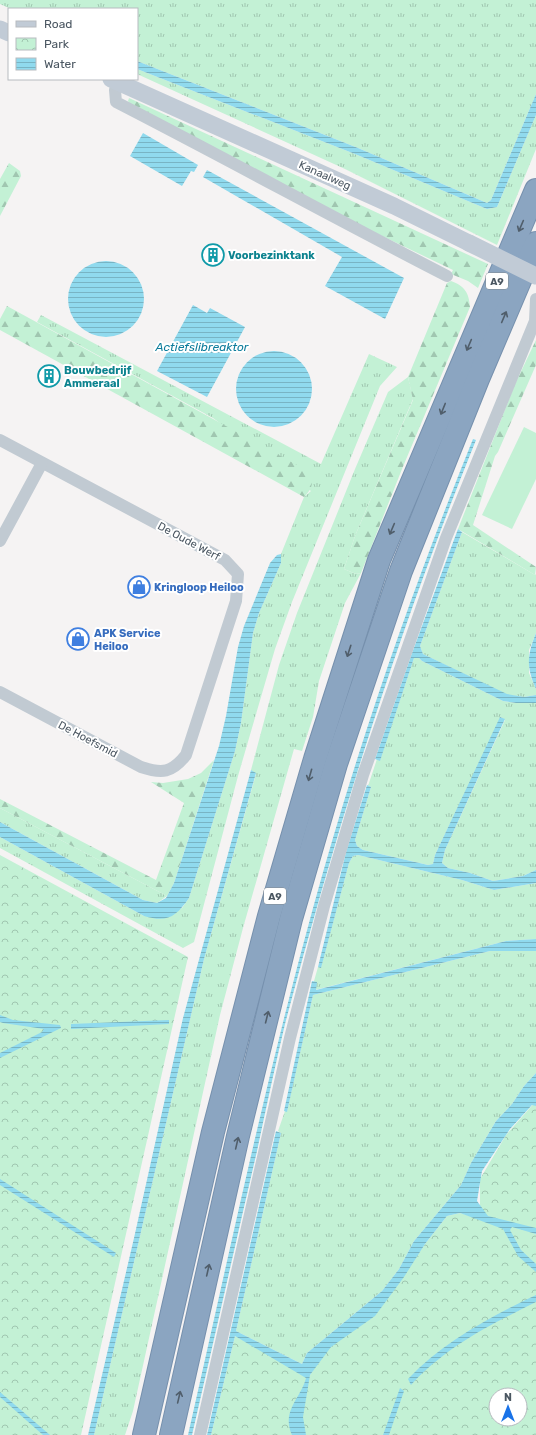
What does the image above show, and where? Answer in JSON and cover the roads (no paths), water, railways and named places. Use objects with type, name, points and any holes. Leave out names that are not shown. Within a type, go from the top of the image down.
[{"type":"highway","name":"A9","points":[[144,1435],[213,1132],[269,916],[317,751],[379,560],[536,190]]},
{"type":"highway","name":"A9","points":[[170,1435],[238,1136],[291,919],[336,764],[401,571],[478,379],[536,243]]},
{"type":"street","name":"Kanaalweg","points":[[115,81],[394,206],[536,276]]},
{"type":"street","points":[[115,81],[116,102],[211,151],[317,210],[447,276]]},
{"type":"street","points":[[200,1435],[290,1038],[324,906],[359,790],[446,538],[535,321],[536,298]]},
{"type":"street","name":"De Oude Werf","points":[[0,440],[225,560],[238,574],[236,601],[186,755],[178,765]]},
{"type":"street","points":[[0,541],[42,463]]},
{"type":"street","name":"De Hoefsmid","points":[[0,692],[141,767],[155,771],[168,771],[178,765]]},
{"type":"water","points":[[138,61],[358,148],[487,203],[491,200],[536,94],[536,115],[497,207],[487,209],[355,154],[138,69]]},
{"type":"water","points":[[143,133],[198,165],[194,172],[191,171],[182,186],[130,156]]},
{"type":"water","points":[[207,170],[404,278],[385,319],[325,286],[342,257],[203,177]]},
{"type":"water","points":[[106,261],[121,264],[133,272],[141,284],[144,299],[141,314],[133,326],[121,334],[106,337],[91,334],[79,326],[71,314],[68,299],[71,284],[79,272],[91,264]]},
{"type":"water","name":"Actiefslibreaktor","points":[[193,305],[207,313],[210,308],[245,327],[207,397],[157,371]]},
{"type":"water","points":[[274,351],[289,354],[301,362],[309,374],[312,389],[309,404],[301,416],[289,424],[274,427],[259,424],[247,416],[239,404],[236,389],[239,374],[247,362],[259,354]]},
{"type":"water","points":[[473,439],[476,440],[421,583],[395,656],[326,876],[285,1024],[192,1435],[188,1435],[263,1105],[295,973],[330,848],[386,671],[428,554]]},
{"type":"water","points":[[458,529],[462,532],[420,646],[423,654],[507,694],[524,697],[536,695],[536,703],[516,703],[503,701],[422,661],[419,658],[414,658],[380,761],[375,759]]},
{"type":"water","points":[[281,554],[281,563],[259,613],[253,633],[241,723],[235,751],[189,898],[180,910],[170,917],[159,919],[144,916],[0,837],[0,822],[143,900],[157,903],[166,898],[174,883],[219,746],[226,716],[238,647],[244,626],[270,563],[277,555]]},
{"type":"water","points":[[536,633],[536,689],[529,667],[529,655]]},
{"type":"water","points":[[500,717],[505,719],[445,850],[442,863],[448,868],[470,873],[493,881],[523,876],[536,870],[536,883],[494,890],[462,880],[358,855],[353,856],[349,863],[321,968],[318,967],[346,852],[367,785],[371,787],[355,840],[357,846],[363,850],[428,865],[433,864],[435,855]]},
{"type":"water","points":[[251,770],[256,773],[204,959],[94,1435],[88,1435],[183,1018]]},
{"type":"water","points":[[536,939],[536,951],[490,951],[313,995],[287,1112],[284,1111],[312,981],[317,982],[316,990],[506,941]]},
{"type":"water","points":[[0,1015],[13,1020],[60,1025],[61,1028],[0,1058],[0,1053],[42,1032],[44,1029],[3,1023],[0,1022]]},
{"type":"water","points":[[169,1020],[169,1024],[71,1029],[71,1024]]},
{"type":"water","points":[[536,1073],[536,1106],[532,1105],[510,1129],[482,1171],[477,1201],[488,1216],[536,1228],[536,1234],[512,1227],[510,1230],[521,1250],[536,1264],[536,1272],[518,1256],[503,1229],[460,1213],[447,1216],[425,1244],[404,1277],[375,1316],[331,1347],[310,1375],[303,1417],[306,1435],[292,1435],[289,1426],[289,1419],[290,1412],[306,1378],[235,1336],[211,1435],[207,1435],[276,1131],[281,1133],[236,1331],[302,1364],[307,1353],[382,1291],[399,1269],[414,1241],[461,1185],[471,1163],[496,1121],[512,1104],[524,1086]]},
{"type":"water","points":[[0,1179],[116,1253],[114,1257],[0,1185]]},
{"type":"water","points":[[536,1295],[536,1302],[502,1319],[454,1348],[425,1371],[411,1385],[408,1379],[436,1353],[485,1321]]},
{"type":"water","points":[[400,1388],[404,1391],[389,1435],[383,1435]]},
{"type":"water","points":[[0,1392],[50,1435],[43,1435],[0,1397]]},
{"type":"place","name":"Voorbezinktank","points":[[213,255]]},
{"type":"place","name":"Bouwbedrijf Ammeraal","points":[[49,376]]},
{"type":"place","name":"Kringloop Heiloo","points":[[139,587]]},
{"type":"place","name":"APK Service Heiloo","points":[[78,639]]}]
